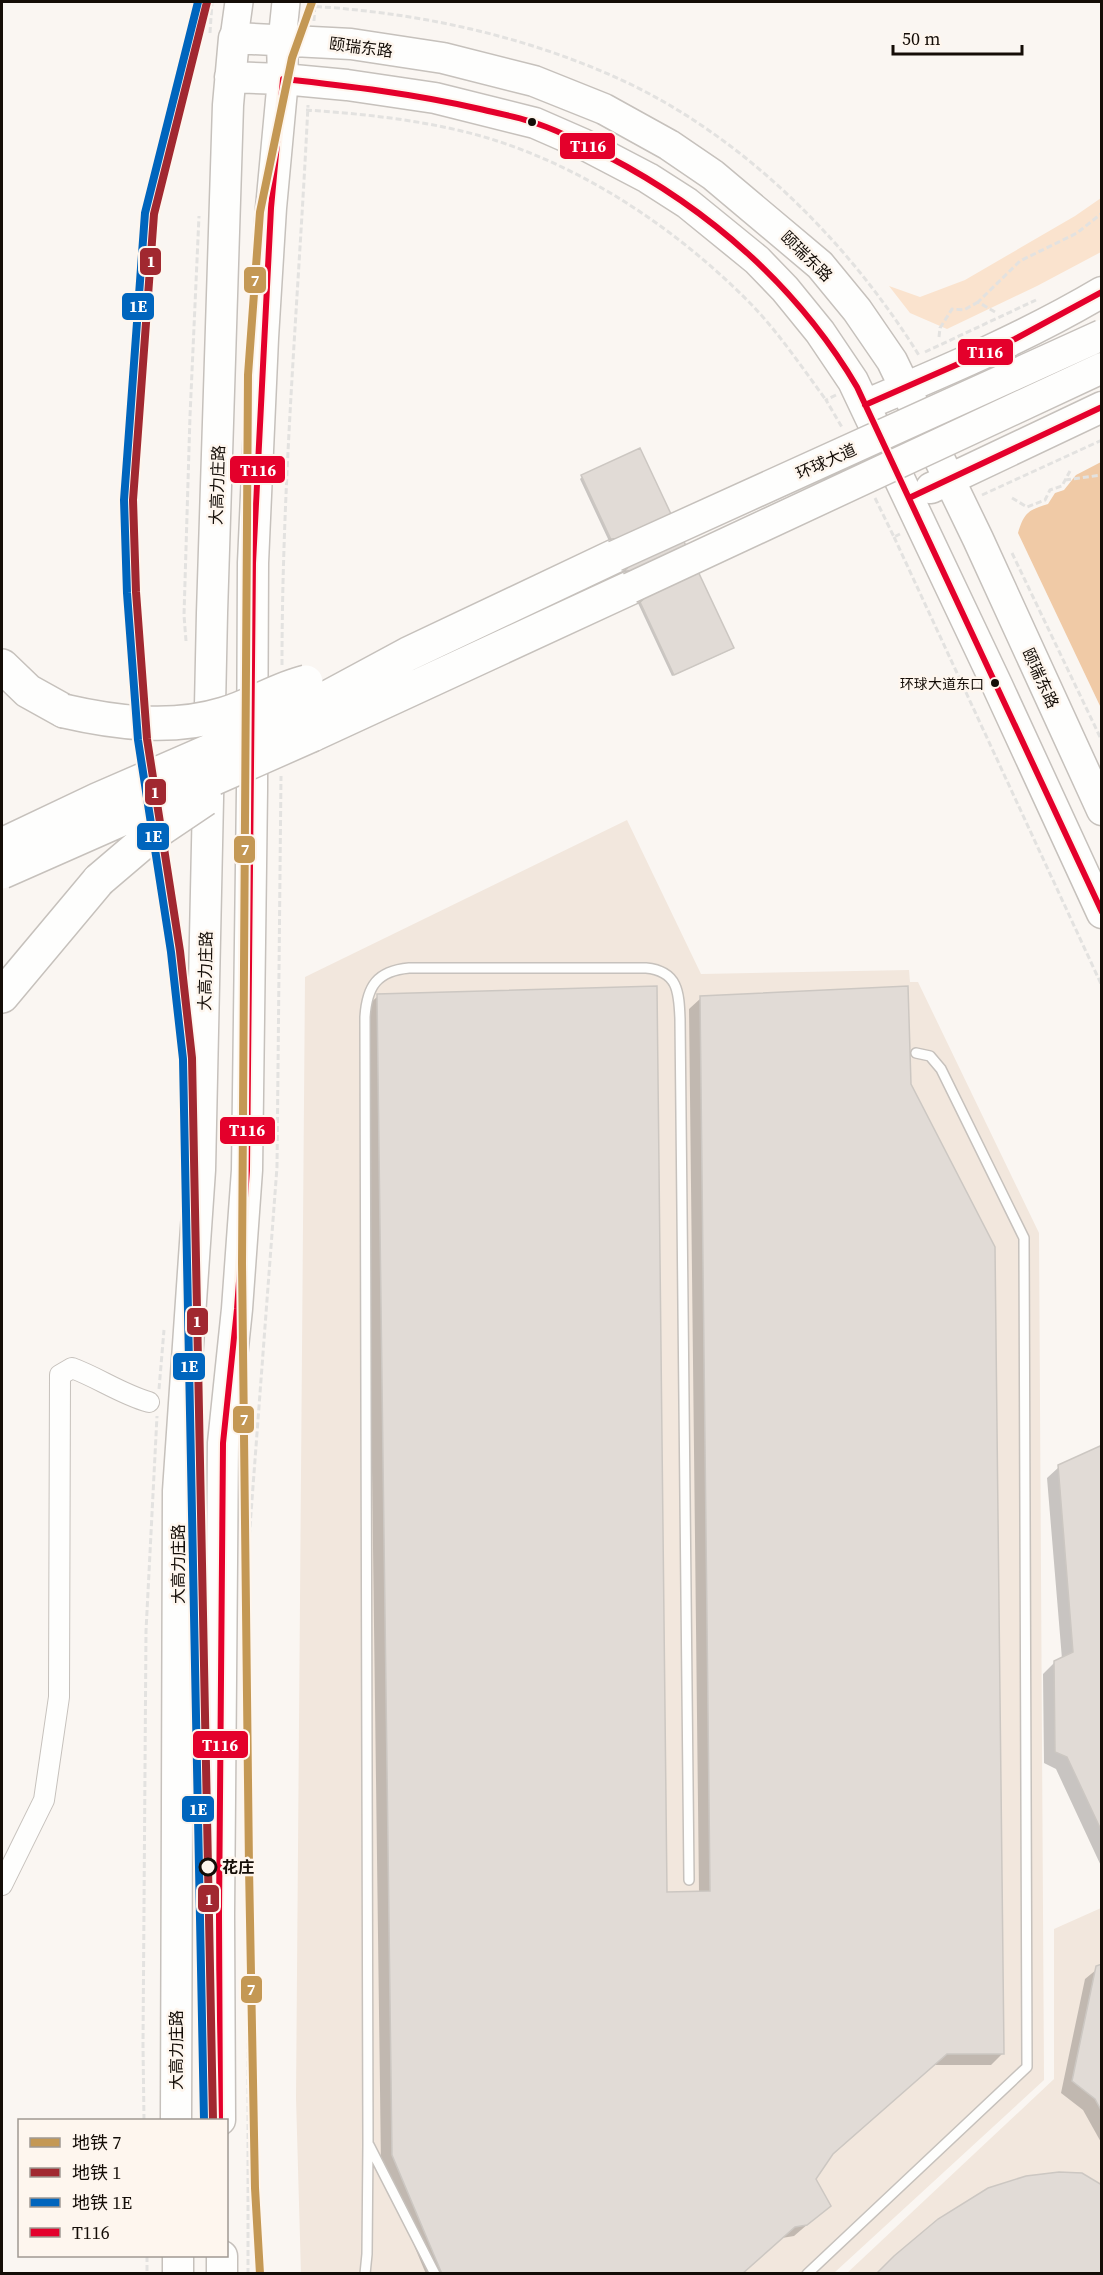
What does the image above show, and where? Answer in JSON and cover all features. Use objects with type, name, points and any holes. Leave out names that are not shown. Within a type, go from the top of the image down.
[{"type":"highway","points":[[2,872],[408,654],[615,556]]},
{"type":"highway","points":[[2,845],[97,800],[308,708],[630,588]]},
{"type":"highway","points":[[2,666],[28,691],[64,711],[107,721],[182,723],[226,714],[288,687],[308,708]]},
{"type":"highway","points":[[2,996],[99,880],[153,834],[180,816],[308,708]]},
{"type":"main road","name":"大高力庄路","points":[[176,2119],[178,1491],[200,1170],[212,613],[230,77],[222,36],[238,2]]},
{"type":"main road","points":[[220,2119],[219,1915],[223,1443],[237,1310],[247,1170],[253,563],[263,338],[283,79],[282,41],[286,2]]},
{"type":"main road","name":"颐瑞东路","points":[[222,36],[351,44],[442,58],[534,81],[604,109],[669,145],[713,175],[820,265],[857,310],[892,361],[1101,810]]},
{"type":"main road","points":[[230,77],[347,85],[435,98],[535,123],[583,144],[648,178],[687,203],[757,260],[820,332],[853,381],[1101,913]]},
{"type":"main road","points":[[865,405],[965,362],[1077,307],[1101,292]]},
{"type":"main road","name":"环球大道","points":[[615,556],[1101,335]]},
{"type":"main road","name":"环球大道","points":[[630,588],[1101,368]]},
{"type":"main road","points":[[909,498],[1101,407]]},
{"type":"main road","points":[[178,2257],[178,2274]]},
{"type":"main road","points":[[222,2257],[222,2274]]},
{"type":"street","points":[[2,1884],[44,1800],[59,1697],[60,1375],[72,1368],[98,1377],[112,1389],[155,1403]]},
{"type":"lane","points":[[365,2274],[368,2254],[366,1017],[371,989],[379,978],[390,972],[408,968],[646,968],[663,972],[669,976],[676,987],[679,1000],[680,1039],[689,1881]]},
{"type":"lane","points":[[807,2274],[1027,2067],[1024,1238],[941,1069],[930,1056],[916,1053]]},
{"type":"lane","points":[[368,2144],[435,2274]]},
{"type":"path","points":[[212,2],[222,36]]},
{"type":"path","points":[[279,108],[370,116],[436,126],[491,139],[554,164],[617,197],[693,250],[748,301],[795,356],[826,400]]},
{"type":"path","points":[[187,648],[184,592],[200,211]]},
{"type":"path","points":[[939,337],[940,327],[952,309],[964,310],[978,302],[1020,261],[1077,234],[1101,213]]},
{"type":"path","points":[[978,302],[995,312]]},
{"type":"path","points":[[1012,498],[1027,507],[1045,500],[1050,490],[1062,486],[1070,471]]},
{"type":"path","points":[[1065,480],[1101,475]]},
{"type":"path","points":[[894,537],[1101,986]]},
{"type":"path","points":[[144,2119],[146,1631],[155,1403],[164,1321]]},
{"type":"path","points":[[147,2257],[147,2274]]},
{"type":"shaded area","points":[[1101,198],[1101,252],[947,329],[910,313],[889,286],[920,297],[965,280],[1075,216]]},
{"type":"shaded area","points":[[1101,462],[1101,708],[1018,533],[1028,513],[1048,504],[1055,493],[1064,490],[1076,475]]},
{"type":"shaded area","points":[[627,820],[701,974],[909,970],[910,982],[918,982],[1039,1233],[1044,2080],[834,2273],[301,2274],[296,2098],[305,977]]},
{"type":"shaded area","points":[[1101,1908],[1101,2273],[846,2274],[1054,2079],[1054,1929]]},
{"type":"building","points":[[640,448],[734,648],[674,675],[581,475]]},
{"type":"building","points":[[657,986],[667,1892],[710,1891],[700,996],[908,986],[911,1084],[995,1247],[1004,2054],[947,2054],[833,2154],[816,2179],[831,2206],[807,2225],[795,2227],[742,2274],[442,2274],[392,2155],[377,994]]},
{"type":"building","points":[[1100,1446],[1102,1450],[1102,1832],[1067,1757],[1055,1752],[1054,1661],[1073,1652],[1058,1465]]},
{"type":"building","points":[[1102,1964],[1102,2112],[1095,2099],[1072,2081],[1096,1966]]},
{"type":"building","points":[[1059,2172],[1082,2173],[1102,2185],[1102,2274],[876,2274],[938,2219],[988,2188],[1026,2176]]},
{"type":"metro line","name":"1E","points":[[198,2],[145,213],[124,500],[127,593],[138,740],[171,952],[183,1059],[204,2119]]},
{"type":"metro line","name":"1","points":[[207,2],[154,214],[133,500],[136,592],[147,739],[180,951],[192,1058],[213,2119]]},
{"type":"metro line","name":"7","points":[[260,2274],[255,2188],[249,1867],[242,1263],[248,375],[260,212],[292,58],[312,2]]},
{"type":"transit line","name":"T116","points":[[220,2119],[219,1915],[223,1443],[237,1309],[247,1170],[253,563],[271,208],[283,79],[431,99],[511,116],[549,128],[607,156],[681,200],[748,254],[779,284],[834,351],[857,387],[1102,912]]},
{"type":"transit line","name":"T116","points":[[865,405],[1015,339],[1102,292]]},
{"type":"transit line","name":"T116","points":[[909,498],[1102,407]]},
{"type":"place","name":"环球大道东口","points":[[995,683]]},
{"type":"place","name":"花庄","points":[[208,1867]]}]
